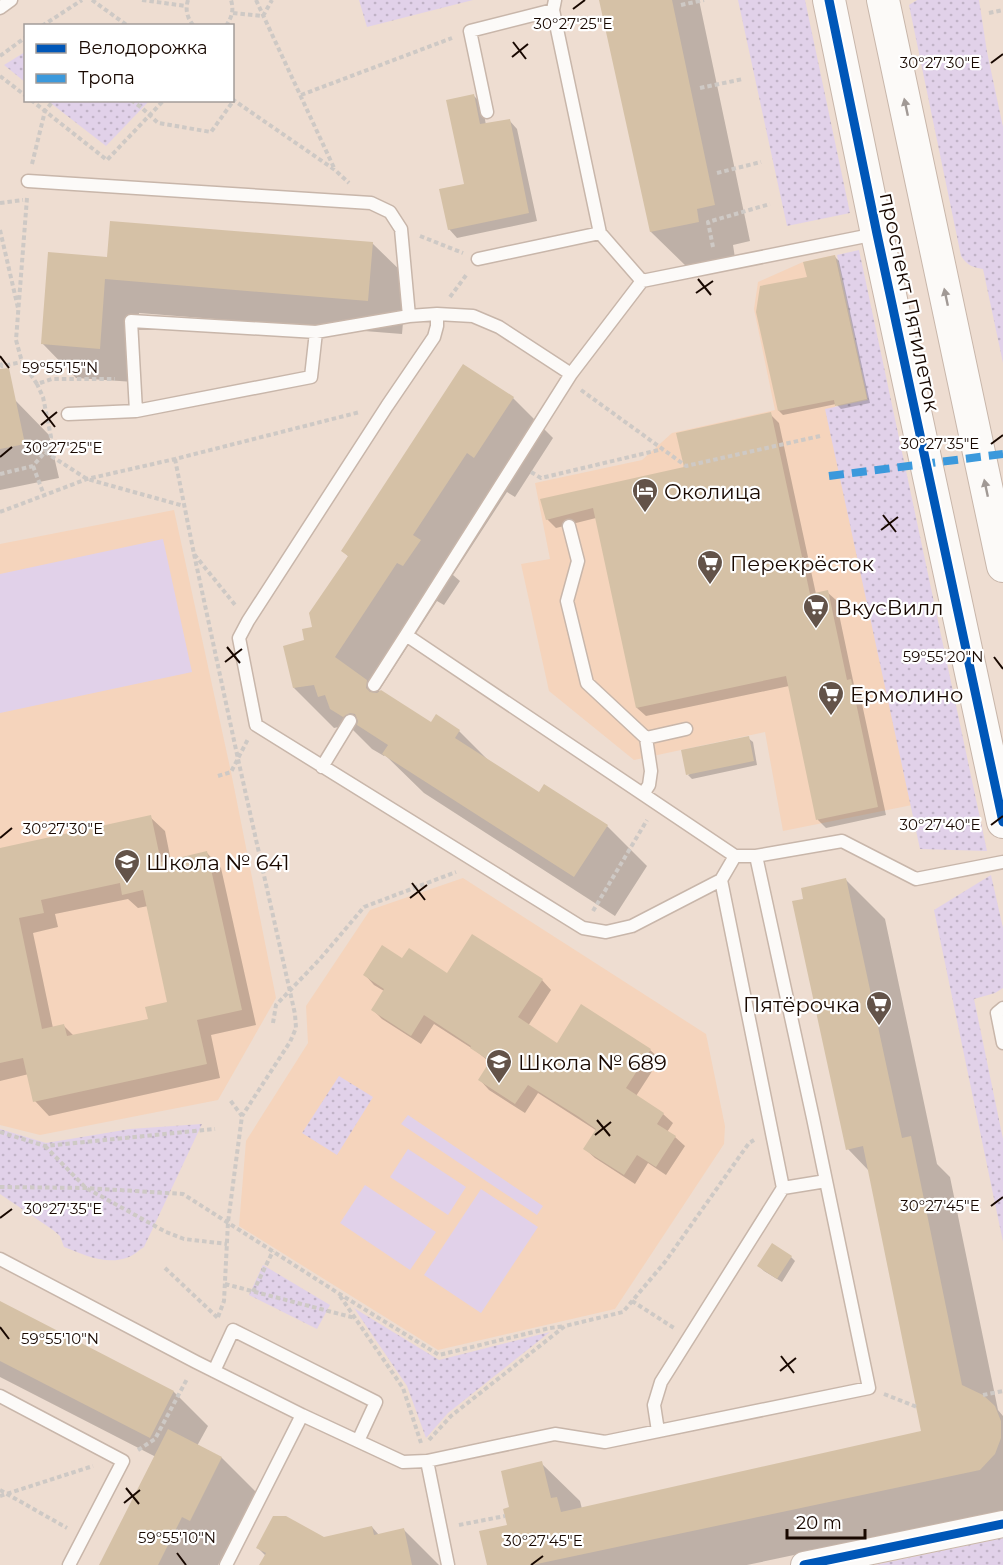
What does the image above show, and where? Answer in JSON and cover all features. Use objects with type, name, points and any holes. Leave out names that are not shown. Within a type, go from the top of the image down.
[{"type":"street","name":"проспект Пятилеток","points":[[829,0],[1003,822]]},
{"type":"street","name":"проспект Пятилеток","points":[[883,0],[1003,566]]},
{"type":"street","points":[[804,1565],[1003,1524]]},
{"type":"lane","points":[[0,8],[11,0]]},
{"type":"lane","points":[[487,112],[470,31],[554,5],[600,233],[642,280]]},
{"type":"lane","points":[[28,181],[371,203],[390,212],[401,229],[409,316]]},
{"type":"lane","points":[[478,259],[600,233]]},
{"type":"lane","points":[[374,685],[571,374],[642,280],[877,234]]},
{"type":"lane","points":[[437,314],[434,337],[387,405],[239,638],[255,725],[583,928],[606,932],[632,926],[721,880],[735,856]]},
{"type":"lane","points":[[136,411],[131,321],[316,332],[409,316],[437,314],[473,316],[500,327],[571,374]]},
{"type":"lane","points":[[68,414],[136,411],[311,376],[316,332]]},
{"type":"lane","points":[[569,526],[578,561],[567,601],[587,683],[646,738],[651,771],[649,784],[643,794]]},
{"type":"lane","points":[[406,635],[735,856],[756,856],[842,841],[916,879],[1003,862]]},
{"type":"lane","points":[[322,768],[350,721]]},
{"type":"lane","points":[[646,738],[686,729]]},
{"type":"lane","points":[[0,1259],[196,1362],[403,1462],[427,1461],[555,1434],[605,1442],[869,1388],[756,856]]},
{"type":"lane","points":[[658,1431],[654,1405],[661,1382],[783,1188],[721,880]]},
{"type":"lane","points":[[1003,1008],[997,1012],[1003,1043]]},
{"type":"lane","points":[[783,1188],[826,1180]]},
{"type":"lane","points":[[214,1371],[233,1330],[376,1402],[358,1441]]},
{"type":"lane","points":[[0,1396],[123,1461],[69,1565]]},
{"type":"lane","points":[[225,1565],[302,1415]]},
{"type":"lane","points":[[427,1461],[448,1565]]},
{"type":"path","points":[[45,24],[82,0]]},
{"type":"path","points":[[92,0],[125,24]]},
{"type":"path","points":[[142,0],[186,6]]},
{"type":"path","points":[[188,0],[186,6],[189,20],[192,24]]},
{"type":"path","points":[[227,24],[233,13],[231,0]]},
{"type":"path","points":[[256,0],[335,170]]},
{"type":"path","points":[[263,16],[272,0]]},
{"type":"path","points":[[681,5],[704,0]]},
{"type":"path","points":[[989,14],[1003,10]]},
{"type":"path","points":[[233,13],[263,16]]},
{"type":"path","points":[[301,95],[470,31]]},
{"type":"path","points":[[0,56],[24,38]]},
{"type":"path","points":[[0,76],[24,94]]},
{"type":"path","points":[[700,88],[744,79]]},
{"type":"path","points":[[234,101],[335,170],[371,203]]},
{"type":"path","points":[[34,102],[107,160],[162,102]]},
{"type":"path","points":[[0,474],[33,466],[45,452],[51,437],[44,397],[22,362],[16,340],[28,181],[45,111],[52,102]]},
{"type":"path","points":[[133,102],[158,123],[211,132],[232,102]]},
{"type":"path","points":[[717,173],[761,162]]},
{"type":"path","points":[[0,203],[26,200]]},
{"type":"path","points":[[717,266],[708,222],[770,204]]},
{"type":"path","points":[[401,229],[478,259],[437,314]]},
{"type":"path","points":[[0,230],[19,313]]},
{"type":"path","points":[[0,363],[2,366],[22,362]]},
{"type":"path","points":[[571,374],[582,391],[686,466],[820,436]]},
{"type":"path","points":[[37,384],[52,379],[134,379]]},
{"type":"path","points":[[0,512],[87,479],[387,405]]},
{"type":"path","points":[[515,462],[540,478],[663,449]]},
{"type":"path","points":[[45,452],[87,479],[184,506]]},
{"type":"path","points":[[175,459],[238,759],[295,1014],[296,1028],[290,1042],[242,1116],[228,1222],[224,1301],[218,1318]]},
{"type":"path","points":[[33,466],[44,495]]},
{"type":"path","points":[[194,554],[248,621]]},
{"type":"path","points":[[218,776],[231,772],[255,725]]},
{"type":"path","points":[[583,928],[657,804]]},
{"type":"path","points":[[273,1023],[276,1005],[364,907],[478,864]]},
{"type":"path","points":[[230,1100],[242,1116]]},
{"type":"path","points":[[0,1132],[45,1146],[215,1129]]},
{"type":"path","points":[[0,1187],[86,1188],[183,1194],[439,1355],[623,1312],[665,1262],[749,1143]]},
{"type":"path","points":[[45,1146],[86,1188],[166,1232],[184,1239],[227,1244]]},
{"type":"path","points":[[253,1292],[273,1251]]},
{"type":"path","points":[[165,1268],[233,1330]]},
{"type":"path","points":[[225,1284],[355,1318]]},
{"type":"path","points":[[338,1293],[403,1388],[423,1448],[451,1416],[565,1326]]},
{"type":"path","points":[[632,1301],[688,1337]]},
{"type":"path","points":[[0,1496],[99,1464],[123,1461],[155,1439],[196,1362]]},
{"type":"path","points":[[869,1388],[917,1407]]},
{"type":"path","points":[[983,1395],[1003,1391]]},
{"type":"path","points":[[0,1490],[83,1538]]},
{"type":"path","points":[[441,1529],[505,1516]]},
{"type":"shaded area","points":[[359,0],[473,0],[367,27]]},
{"type":"shaded area","points":[[738,0],[805,0],[850,213],[787,226]]},
{"type":"shaded area","points":[[917,0],[979,0],[1003,127],[1003,363],[983,269],[970,265],[961,256],[909,5]]},
{"type":"shaded area","points":[[24,53],[24,81],[4,65]]},
{"type":"shaded area","points":[[49,102],[148,102],[106,146]]},
{"type":"shaded area","points":[[859,250],[987,851],[920,849],[825,409],[868,400],[837,255]]},
{"type":"shaded area","points":[[835,255],[867,399],[835,406],[927,802],[783,831],[765,732],[634,760],[549,691],[521,564],[550,559],[535,483],[642,460],[672,433],[775,410],[754,309],[758,282],[803,262]]},
{"type":"shaded area","name":"Школа № 641","points":[[174,510],[231,772],[276,998],[218,1100],[40,1135],[0,1125],[0,544]]},
{"type":"shaded area","points":[[163,539],[192,672],[0,713],[0,574]]},
{"type":"shaded area","points":[[991,875],[1003,928],[1003,988],[995,993],[974,999],[1003,1139],[1003,1242],[934,910]]},
{"type":"shaded area","name":"Школа № 689","points":[[463,878],[706,1034],[725,1126],[724,1144],[615,1309],[438,1350],[239,1226],[246,1141],[308,1043],[306,1006],[370,910]]},
{"type":"shaded area","points":[[339,1076],[373,1097],[337,1155],[302,1133]]},
{"type":"shaded area","points":[[408,1115],[543,1206],[537,1215],[401,1124]]},
{"type":"shaded area","points":[[202,1124],[144,1247],[129,1257],[104,1260],[64,1247],[60,1236],[53,1230],[0,1194],[0,1129],[46,1143],[130,1129]]},
{"type":"shaded area","points":[[408,1149],[466,1187],[448,1215],[390,1177]]},
{"type":"shaded area","points":[[365,1185],[436,1232],[410,1270],[340,1223]]},
{"type":"shaded area","points":[[481,1189],[538,1227],[481,1313],[424,1275]]},
{"type":"shaded area","points":[[263,1265],[330,1305],[317,1329],[249,1295]]},
{"type":"shaded area","points":[[354,1308],[439,1360],[550,1332],[448,1413],[426,1438],[407,1386]]},
{"type":"shaded area","points":[[1003,1538],[1003,1565],[875,1565]]},
{"type":"building","points":[[599,0],[672,0],[715,205],[697,209],[699,222],[650,232]]},
{"type":"building","points":[[474,94],[480,124],[510,119],[529,213],[448,230],[439,189],[464,184],[446,100]]},
{"type":"building","points":[[110,221],[373,242],[368,301],[105,279],[100,349],[41,344],[48,252],[107,257]]},
{"type":"building","points":[[835,255],[867,399],[835,406],[834,400],[778,411],[756,312],[760,286],[807,277],[803,262]]},
{"type":"building","points":[[463,364],[514,397],[474,458],[467,453],[413,535],[421,540],[403,566],[397,563],[335,657],[367,680],[366,688],[370,692],[377,693],[381,690],[431,722],[436,714],[460,730],[455,738],[539,792],[544,784],[608,825],[574,877],[382,754],[388,745],[357,725],[355,714],[350,713],[343,717],[330,709],[325,695],[318,697],[314,685],[293,688],[283,646],[304,640],[302,629],[312,627],[309,613],[348,556],[341,551]]},
{"type":"building","points":[[9,368],[25,444],[0,449],[0,369]]},
{"type":"building","points":[[771,412],[810,594],[828,590],[847,680],[851,679],[878,807],[816,820],[786,676],[636,708],[593,508],[546,520],[540,499],[684,467],[676,433]]},
{"type":"building","points":[[749,736],[754,761],[686,775],[681,750]]},
{"type":"building","points":[[151,815],[161,862],[207,851],[242,1010],[197,1020],[207,1064],[33,1102],[23,1058],[0,1063],[0,848]],"holes":[[[120,883],[122,895],[143,890],[167,1002],[145,1007],[148,1019],[67,1036],[64,1024],[42,1029],[19,918],[44,913],[41,900]]]},
{"type":"building","points":[[846,878],[902,1138],[911,1136],[962,1385],[983,1395],[995,1406],[1001,1421],[1001,1438],[995,1454],[980,1470],[532,1565],[487,1565],[479,1531],[507,1525],[503,1509],[509,1507],[501,1471],[542,1461],[551,1498],[557,1497],[561,1512],[921,1431],[863,1146],[846,1150],[792,901],[803,899],[801,888]]},
{"type":"building","points":[[472,934],[543,979],[518,1017],[557,1043],[581,1004],[651,1049],[626,1088],[664,1113],[657,1124],[676,1136],[656,1167],[637,1155],[624,1175],[583,1149],[596,1129],[528,1085],[515,1104],[478,1080],[490,1061],[424,1015],[411,1036],[371,1010],[384,989],[363,975],[382,945],[402,958],[409,948],[447,973]]},
{"type":"building","points":[[772,1243],[792,1256],[777,1279],[757,1266]]},
{"type":"building","points":[[0,1301],[174,1391],[150,1438],[0,1361]]},
{"type":"building","points":[[168,1429],[222,1457],[190,1521],[182,1517],[158,1565],[99,1565]]},
{"type":"building","points":[[273,1516],[286,1516],[324,1537],[372,1526],[374,1535],[404,1528],[412,1565],[259,1565],[266,1553],[256,1548]]},
{"type":"marked path","points":[[829,476],[1003,454]]},
{"type":"cycle path","points":[[829,0],[1003,822]]},
{"type":"cycle path","points":[[804,1565],[1003,1524]]},
{"type":"place","name":"Околица","points":[[645,514]]},
{"type":"place","name":"Перекрёсток","points":[[710,586]]},
{"type":"place","name":"ВкусВилл","points":[[816,630]]},
{"type":"place","name":"Ермолино","points":[[831,717]]},
{"type":"place","name":"Школа № 641","points":[[127,885]]},
{"type":"place","name":"Пятёрочка","points":[[879,1027]]},
{"type":"place","name":"Школа № 689","points":[[499,1085]]}]
